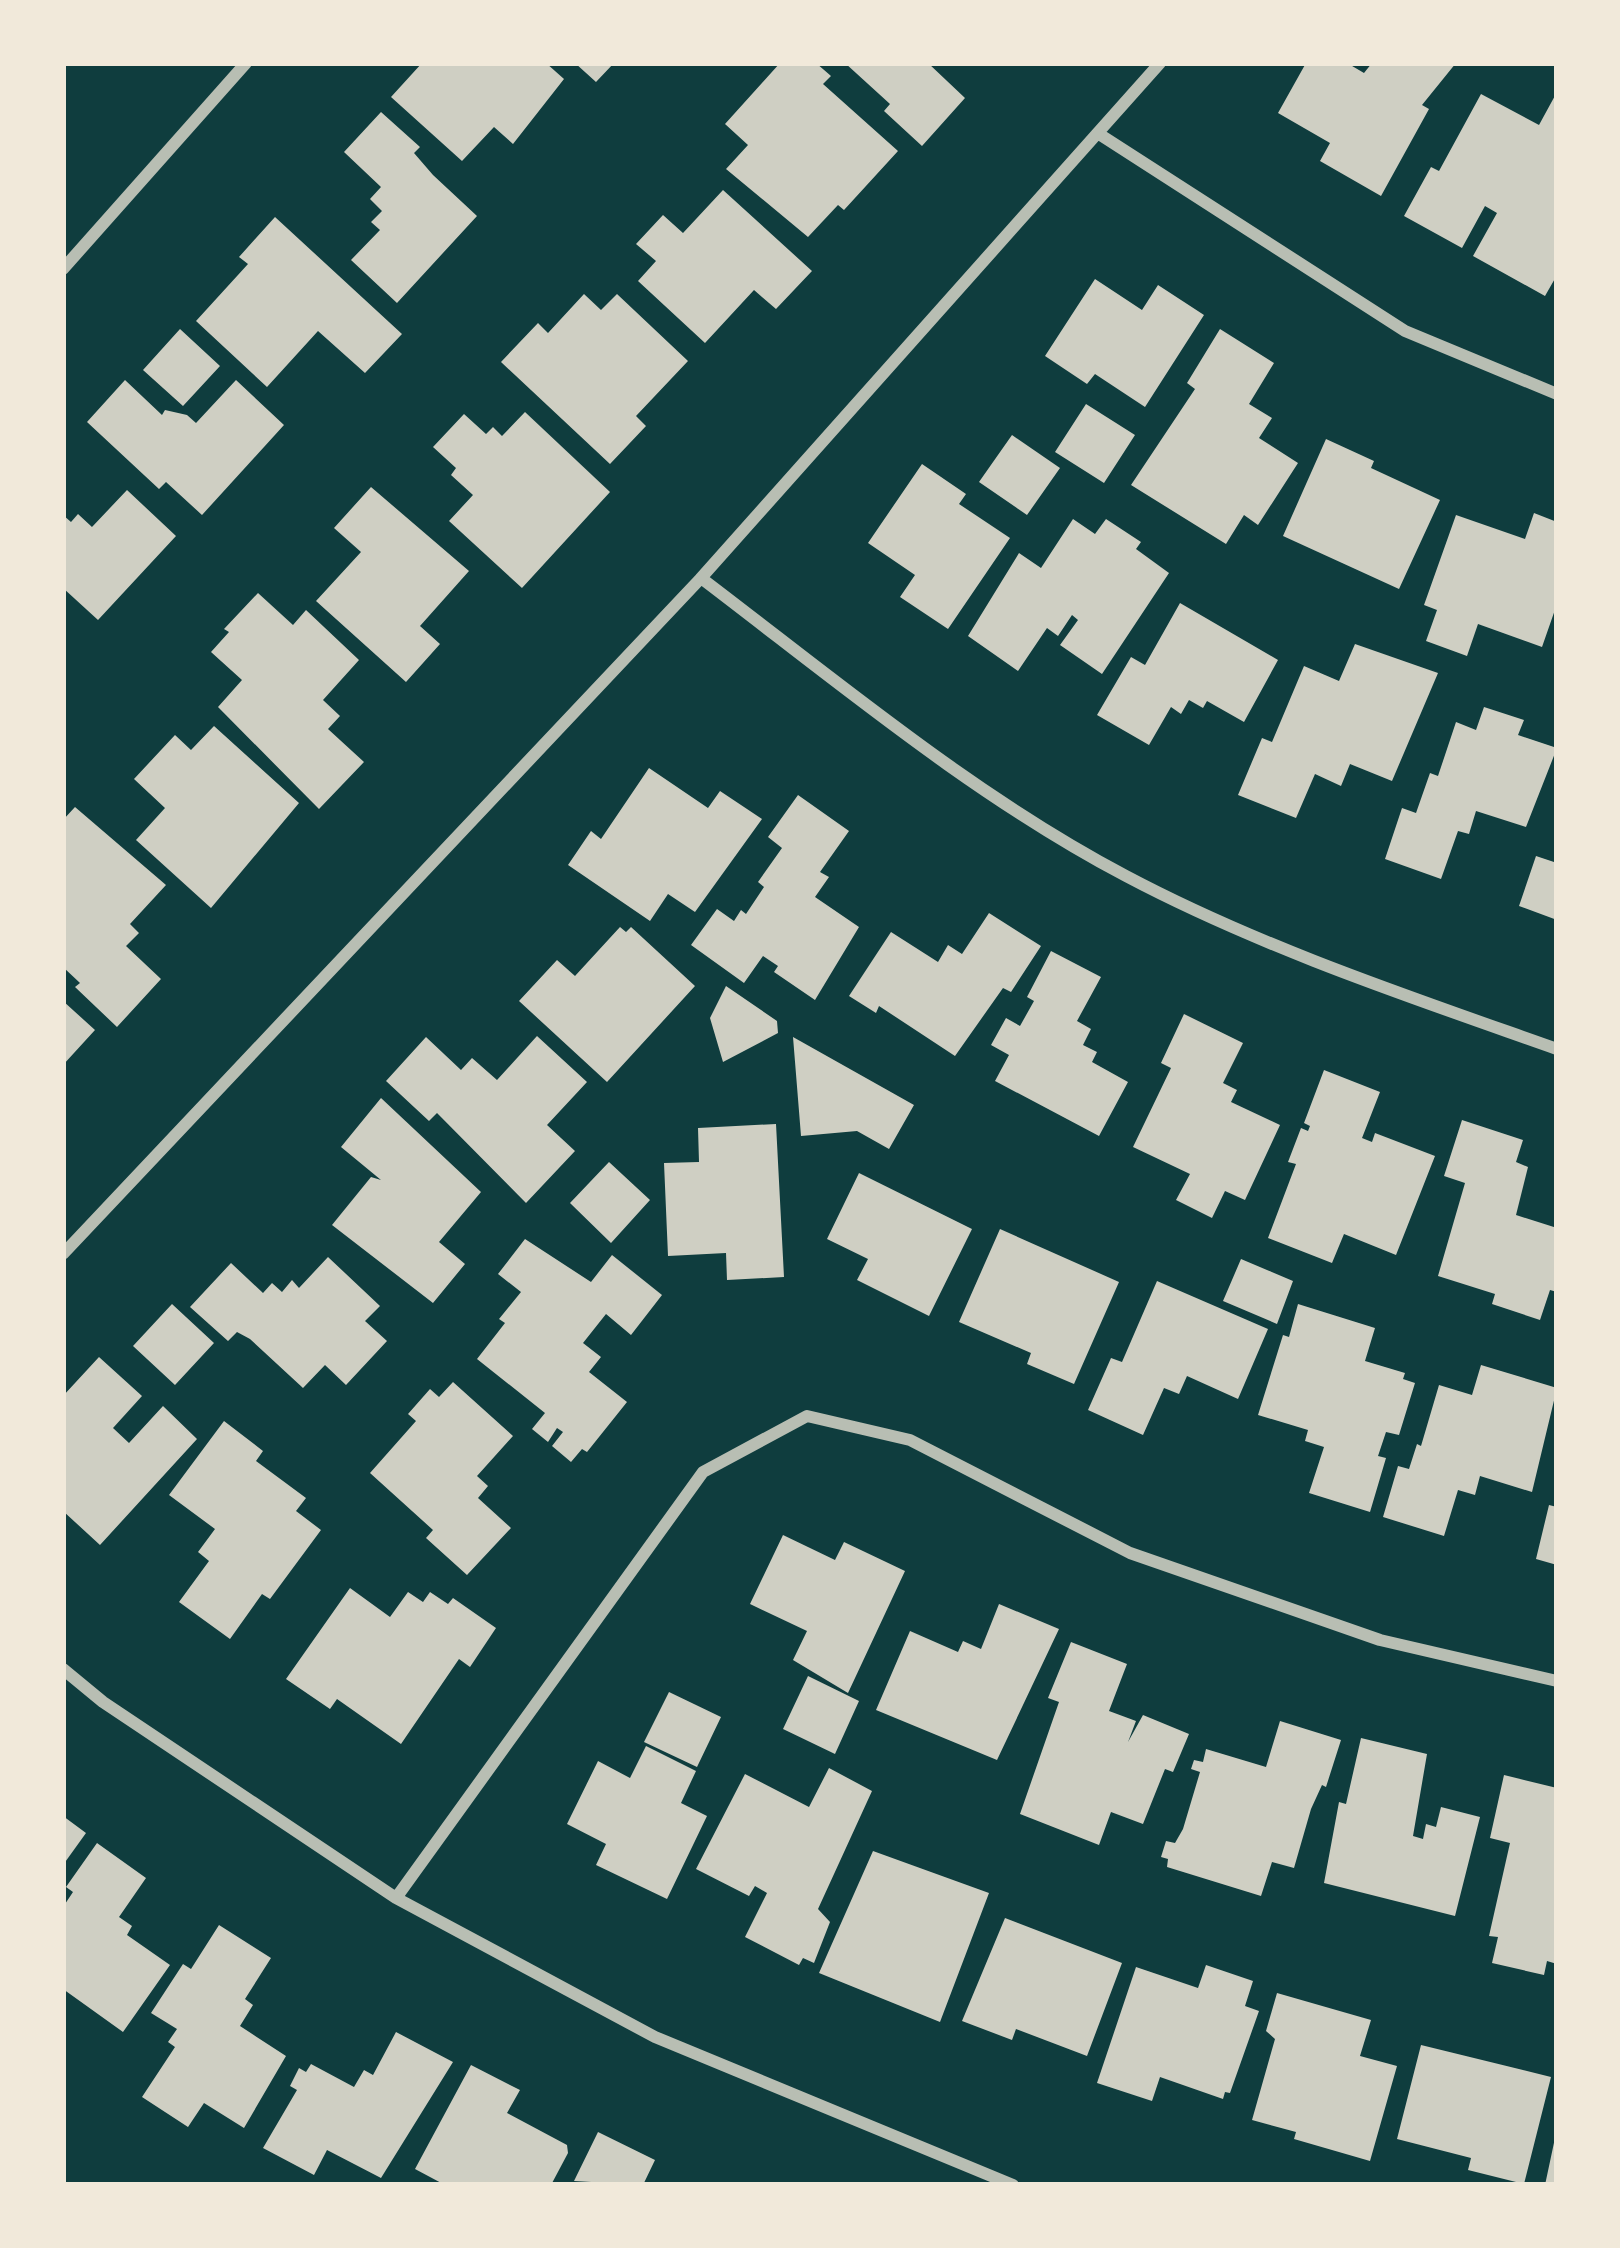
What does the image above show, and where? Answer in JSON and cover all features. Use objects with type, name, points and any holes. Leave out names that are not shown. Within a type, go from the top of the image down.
[{"type":"street","points":[[63,269],[246,63]]},
{"type":"street","points":[[63,1254],[701,578],[1160,63]]},
{"type":"street","points":[[1099,134],[1405,331],[1557,394]]},
{"type":"street","points":[[701,578],[928,751],[1126,876],[1366,981],[1557,1049]]},
{"type":"street","points":[[396,1898],[704,1472],[808,1416],[910,1440],[1150,1560],[1380,1640],[1557,1681]]},
{"type":"street","points":[[63,1669],[103,1702],[396,1898],[655,2037],[1013,2185]]},
{"type":"building","points":[[422,63],[546,63],[564,79],[513,144],[494,127],[462,161],[391,97]]},
{"type":"building","points":[[575,63],[614,63],[596,82]]},
{"type":"building","points":[[780,63],[816,63],[831,76],[823,84],[898,151],[844,210],[838,205],[808,237],[726,169],[748,145],[725,124]]},
{"type":"building","points":[[845,63],[928,63],[965,98],[922,146],[884,111],[890,104]]},
{"type":"building","points":[[1306,63],[1347,63],[1364,73],[1372,63],[1456,63],[1422,105],[1429,109],[1381,196],[1320,161],[1330,143],[1278,113]]},
{"type":"building","points":[[1557,92],[1557,275],[1545,296],[1473,256],[1497,213],[1485,206],[1462,248],[1404,216],[1431,167],[1439,171],[1481,94],[1539,125]]},
{"type":"building","points":[[381,112],[420,147],[414,153],[477,216],[397,303],[351,260],[380,230],[371,222],[382,211],[370,199],[381,187],[344,152]]},
{"type":"building","points":[[723,190],[812,271],[776,309],[754,290],[705,343],[638,281],[656,261],[636,244],[663,215],[683,233]]},
{"type":"building","points":[[275,217],[402,334],[365,373],[318,331],[267,387],[196,321],[248,264],[239,257]]},
{"type":"building","points":[[1095,279],[1142,310],[1158,285],[1204,315],[1145,407],[1095,374],[1087,384],[1045,356]]},
{"type":"building","points":[[584,294],[601,310],[617,294],[688,361],[636,416],[646,426],[610,464],[501,362],[538,323],[548,333]]},
{"type":"building","points":[[180,329],[220,366],[183,406],[143,370]]},
{"type":"building","points":[[1220,329],[1274,363],[1249,404],[1272,418],[1259,438],[1298,463],[1258,525],[1244,515],[1226,544],[1131,485],[1195,389],[1187,383]]},
{"type":"building","points":[[125,380],[162,415],[165,410],[187,415],[196,423],[236,380],[284,425],[202,515],[166,482],[159,489],[87,422]]},
{"type":"building","points":[[1086,404],[1135,435],[1104,483],[1055,452]]},
{"type":"building","points":[[525,412],[610,492],[522,588],[449,521],[473,495],[451,475],[456,468],[433,447],[464,414],[486,434],[493,427],[502,436]]},
{"type":"building","points":[[1012,435],[1060,468],[1027,515],[979,482]]},
{"type":"building","points":[[1326,439],[1374,461],[1371,468],[1440,500],[1399,589],[1283,536]]},
{"type":"building","points":[[922,464],[966,494],[959,504],[1010,538],[948,629],[900,597],[915,575],[868,543]]},
{"type":"building","points":[[371,487],[469,571],[420,626],[440,644],[406,682],[316,601],[361,552],[334,528]]},
{"type":"building","points":[[127,490],[176,536],[98,620],[63,588],[63,515],[71,522],[78,514],[92,527]]},
{"type":"building","points":[[1534,513],[1557,522],[1557,604],[1542,647],[1478,624],[1467,656],[1426,641],[1437,610],[1424,605],[1456,515],[1525,539]]},
{"type":"building","points":[[1073,519],[1095,534],[1106,519],[1141,542],[1136,549],[1169,573],[1102,674],[1060,645],[1078,620],[1072,615],[1058,636],[1047,628],[1018,671],[968,636],[1019,553],[1041,568]]},
{"type":"building","points":[[258,593],[293,625],[306,610],[359,660],[323,700],[340,716],[328,729],[364,762],[319,809],[218,707],[242,680],[211,652],[229,632],[224,629]]},
{"type":"building","points":[[1180,603],[1278,660],[1244,722],[1207,701],[1203,708],[1189,700],[1181,714],[1171,707],[1149,745],[1097,715],[1131,657],[1145,665]]},
{"type":"building","points":[[1355,644],[1438,673],[1392,781],[1350,764],[1341,786],[1315,774],[1296,818],[1238,795],[1262,738],[1272,742],[1304,666],[1339,681]]},
{"type":"building","points":[[1484,707],[1524,720],[1518,735],[1557,748],[1526,827],[1476,811],[1469,834],[1458,831],[1441,879],[1385,859],[1402,808],[1416,813],[1430,773],[1438,776],[1456,722],[1476,730]]},
{"type":"building","points":[[214,726],[299,803],[211,908],[136,840],[165,808],[134,779],[175,735],[191,750]]},
{"type":"building","points":[[649,768],[708,808],[720,791],[762,819],[695,912],[668,894],[650,921],[568,865],[591,831],[601,839]]},
{"type":"building","points":[[798,795],[849,831],[820,872],[829,877],[815,897],[859,927],[815,1000],[774,972],[778,966],[763,956],[744,983],[691,945],[717,909],[734,921],[741,910],[746,914],[764,887],[758,882],[782,848],[768,837]]},
{"type":"building","points":[[75,807],[166,885],[130,924],[139,933],[126,946],[161,979],[117,1027],[75,987],[80,983],[63,967],[63,820]]},
{"type":"building","points":[[1536,856],[1557,863],[1557,920],[1519,906]]},
{"type":"building","points":[[989,913],[1041,946],[1011,992],[1003,988],[955,1056],[879,1006],[876,1013],[849,996],[891,932],[938,962],[948,945],[962,954]]},
{"type":"building","points":[[620,927],[626,932],[631,927],[695,986],[607,1082],[519,1001],[557,960],[575,976]]},
{"type":"building","points":[[1051,951],[1101,977],[1077,1021],[1091,1029],[1083,1045],[1097,1052],[1092,1062],[1128,1082],[1099,1136],[995,1081],[1009,1055],[991,1045],[1006,1018],[1020,1026],[1034,1001],[1027,997]]},
{"type":"building","points":[[726,986],[777,1021],[778,1033],[723,1062],[710,1018]]},
{"type":"building","points":[[63,1001],[95,1030],[63,1065]]},
{"type":"building","points":[[1184,1014],[1243,1043],[1223,1083],[1237,1090],[1231,1102],[1280,1125],[1245,1200],[1225,1191],[1212,1218],[1176,1200],[1190,1174],[1133,1147],[1171,1068],[1161,1063]]},
{"type":"building","points":[[537,1036],[587,1082],[547,1125],[575,1151],[526,1203],[437,1113],[429,1121],[386,1081],[426,1037],[461,1070],[472,1058],[497,1080]]},
{"type":"building","points":[[793,1037],[914,1105],[889,1149],[857,1131],[801,1136]]},
{"type":"building","points":[[1324,1070],[1380,1092],[1362,1138],[1372,1142],[1375,1133],[1435,1156],[1396,1255],[1344,1234],[1332,1263],[1268,1238],[1296,1164],[1288,1162],[1301,1128],[1308,1131],[1310,1126],[1304,1123]]},
{"type":"building","points":[[381,1098],[481,1192],[439,1242],[465,1264],[433,1303],[332,1225],[371,1177],[381,1180],[341,1147]]},
{"type":"building","points":[[1462,1120],[1523,1140],[1516,1162],[1528,1167],[1516,1215],[1557,1228],[1557,1292],[1550,1290],[1540,1320],[1492,1304],[1495,1294],[1438,1276],[1465,1183],[1444,1176]]},
{"type":"building","points":[[776,1124],[784,1277],[727,1280],[726,1253],[668,1256],[664,1163],[699,1162],[698,1128]]},
{"type":"building","points":[[609,1162],[650,1200],[611,1243],[570,1203]]},
{"type":"building","points":[[859,1173],[972,1229],[929,1316],[857,1280],[868,1259],[827,1239]]},
{"type":"building","points":[[1000,1229],[1119,1282],[1074,1384],[1027,1364],[1031,1353],[959,1322]]},
{"type":"building","points":[[525,1239],[591,1282],[612,1255],[662,1295],[631,1335],[606,1314],[583,1343],[601,1357],[589,1372],[627,1402],[587,1452],[582,1449],[571,1462],[552,1446],[563,1432],[557,1428],[548,1442],[532,1429],[545,1413],[477,1359],[505,1323],[499,1319],[521,1292],[498,1274]]},
{"type":"building","points":[[328,1257],[380,1306],[365,1321],[387,1341],[346,1385],[325,1365],[303,1388],[250,1339],[237,1332],[228,1341],[190,1307],[231,1263],[263,1293],[272,1283],[282,1292],[292,1280],[299,1288]]},
{"type":"building","points":[[1241,1259],[1293,1281],[1277,1324],[1223,1301]]},
{"type":"building","points":[[1157,1281],[1268,1329],[1238,1399],[1187,1376],[1179,1394],[1164,1388],[1143,1435],[1088,1410],[1111,1358],[1122,1362]]},
{"type":"building","points":[[172,1304],[214,1343],[175,1385],[133,1346]]},
{"type":"building","points":[[1298,1304],[1375,1328],[1365,1361],[1405,1373],[1403,1379],[1415,1383],[1399,1435],[1386,1432],[1378,1456],[1386,1458],[1370,1512],[1309,1493],[1324,1447],[1305,1441],[1308,1430],[1258,1415],[1283,1335],[1289,1337]]},
{"type":"building","points":[[99,1357],[142,1396],[113,1428],[129,1443],[163,1406],[197,1439],[100,1545],[63,1511],[63,1396]]},
{"type":"building","points":[[1481,1365],[1557,1388],[1532,1492],[1480,1476],[1475,1495],[1458,1490],[1444,1536],[1383,1517],[1398,1466],[1409,1469],[1417,1444],[1421,1446],[1439,1385],[1472,1395]]},
{"type":"building","points":[[453,1382],[513,1436],[477,1476],[488,1486],[478,1498],[511,1528],[467,1575],[426,1538],[433,1530],[370,1473],[416,1421],[408,1414],[430,1389],[439,1397]]},
{"type":"building","points":[[224,1421],[263,1451],[256,1461],[306,1498],[296,1511],[321,1530],[270,1599],[262,1594],[230,1639],[179,1602],[209,1561],[198,1552],[215,1529],[169,1495]]},
{"type":"building","points":[[1549,1505],[1557,1507],[1557,1565],[1536,1559]]},
{"type":"building","points":[[783,1535],[835,1560],[844,1542],[905,1571],[848,1693],[793,1660],[807,1631],[750,1604]]},
{"type":"building","points":[[350,1588],[390,1617],[408,1592],[423,1602],[430,1592],[448,1604],[453,1598],[496,1628],[470,1667],[459,1659],[401,1744],[337,1699],[330,1709],[286,1679]]},
{"type":"building","points":[[999,1604],[1059,1629],[997,1760],[876,1710],[910,1631],[958,1652],[963,1641],[981,1649]]},
{"type":"building","points":[[1071,1642],[1127,1664],[1109,1711],[1136,1721],[1128,1742],[1143,1715],[1189,1734],[1173,1772],[1165,1769],[1143,1824],[1111,1812],[1099,1845],[1020,1814],[1059,1702],[1048,1698]]},
{"type":"building","points":[[808,1676],[859,1701],[835,1754],[783,1729]]},
{"type":"building","points":[[669,1692],[721,1717],[697,1767],[644,1742]]},
{"type":"building","points":[[1280,1721],[1341,1740],[1326,1787],[1322,1785],[1311,1809],[1294,1868],[1272,1862],[1261,1896],[1167,1867],[1168,1859],[1161,1857],[1166,1841],[1175,1843],[1183,1829],[1200,1772],[1191,1769],[1194,1760],[1203,1762],[1206,1749],[1266,1767]]},
{"type":"building","points":[[1361,1738],[1427,1754],[1413,1836],[1423,1839],[1426,1824],[1436,1827],[1441,1807],[1480,1817],[1455,1916],[1324,1883],[1339,1802],[1346,1804]]},
{"type":"building","points":[[646,1746],[696,1771],[681,1803],[707,1816],[667,1899],[596,1865],[606,1844],[567,1824],[598,1761],[630,1778]]},
{"type":"building","points":[[829,1768],[872,1791],[818,1909],[830,1922],[814,1963],[803,1958],[799,1965],[745,1937],[767,1893],[755,1886],[749,1896],[696,1869],[745,1774],[809,1807]]},
{"type":"building","points":[[1504,1775],[1557,1788],[1557,1964],[1547,1961],[1544,1975],[1492,1963],[1498,1937],[1489,1936],[1510,1843],[1490,1838]]},
{"type":"building","points":[[63,1816],[86,1833],[63,1865]]},
{"type":"building","points":[[97,1843],[146,1878],[119,1917],[132,1926],[127,1935],[170,1965],[123,2032],[63,1989],[63,1907],[73,1892],[66,1887]]},
{"type":"building","points":[[873,1851],[989,1893],[940,2022],[819,1973]]},
{"type":"building","points":[[1005,1918],[1122,1963],[1087,2056],[1016,2029],[1012,2040],[962,2021]]},
{"type":"building","points":[[219,1925],[271,1958],[245,1999],[253,2005],[240,2026],[286,2056],[244,2128],[204,2103],[188,2127],[142,2097],[175,2047],[168,2042],[177,2029],[151,2013],[183,1964],[191,1969]]},
{"type":"building","points":[[1206,1965],[1253,1981],[1245,2006],[1259,2011],[1230,2093],[1225,2092],[1223,2099],[1160,2077],[1152,2101],[1097,2083],[1136,1967],[1198,1988]]},
{"type":"building","points":[[1277,1993],[1371,2020],[1360,2056],[1397,2066],[1370,2161],[1294,2139],[1296,2132],[1252,2120],[1275,2039],[1266,2031]]},
{"type":"building","points":[[396,2032],[453,2062],[381,2178],[327,2150],[314,2175],[263,2148],[297,2090],[290,2086],[299,2068],[306,2072],[311,2064],[354,2087],[364,2070],[373,2075]]},
{"type":"building","points":[[1421,2045],[1551,2077],[1524,2184],[1468,2170],[1471,2158],[1397,2139]]},
{"type":"building","points":[[471,2065],[520,2090],[507,2113],[567,2145],[568,2153],[551,2185],[445,2185],[415,2169]]},
{"type":"building","points":[[598,2132],[655,2160],[643,2185],[574,2181]]},
{"type":"building","points":[[1555,2138],[1557,2185],[1545,2185]]}]
